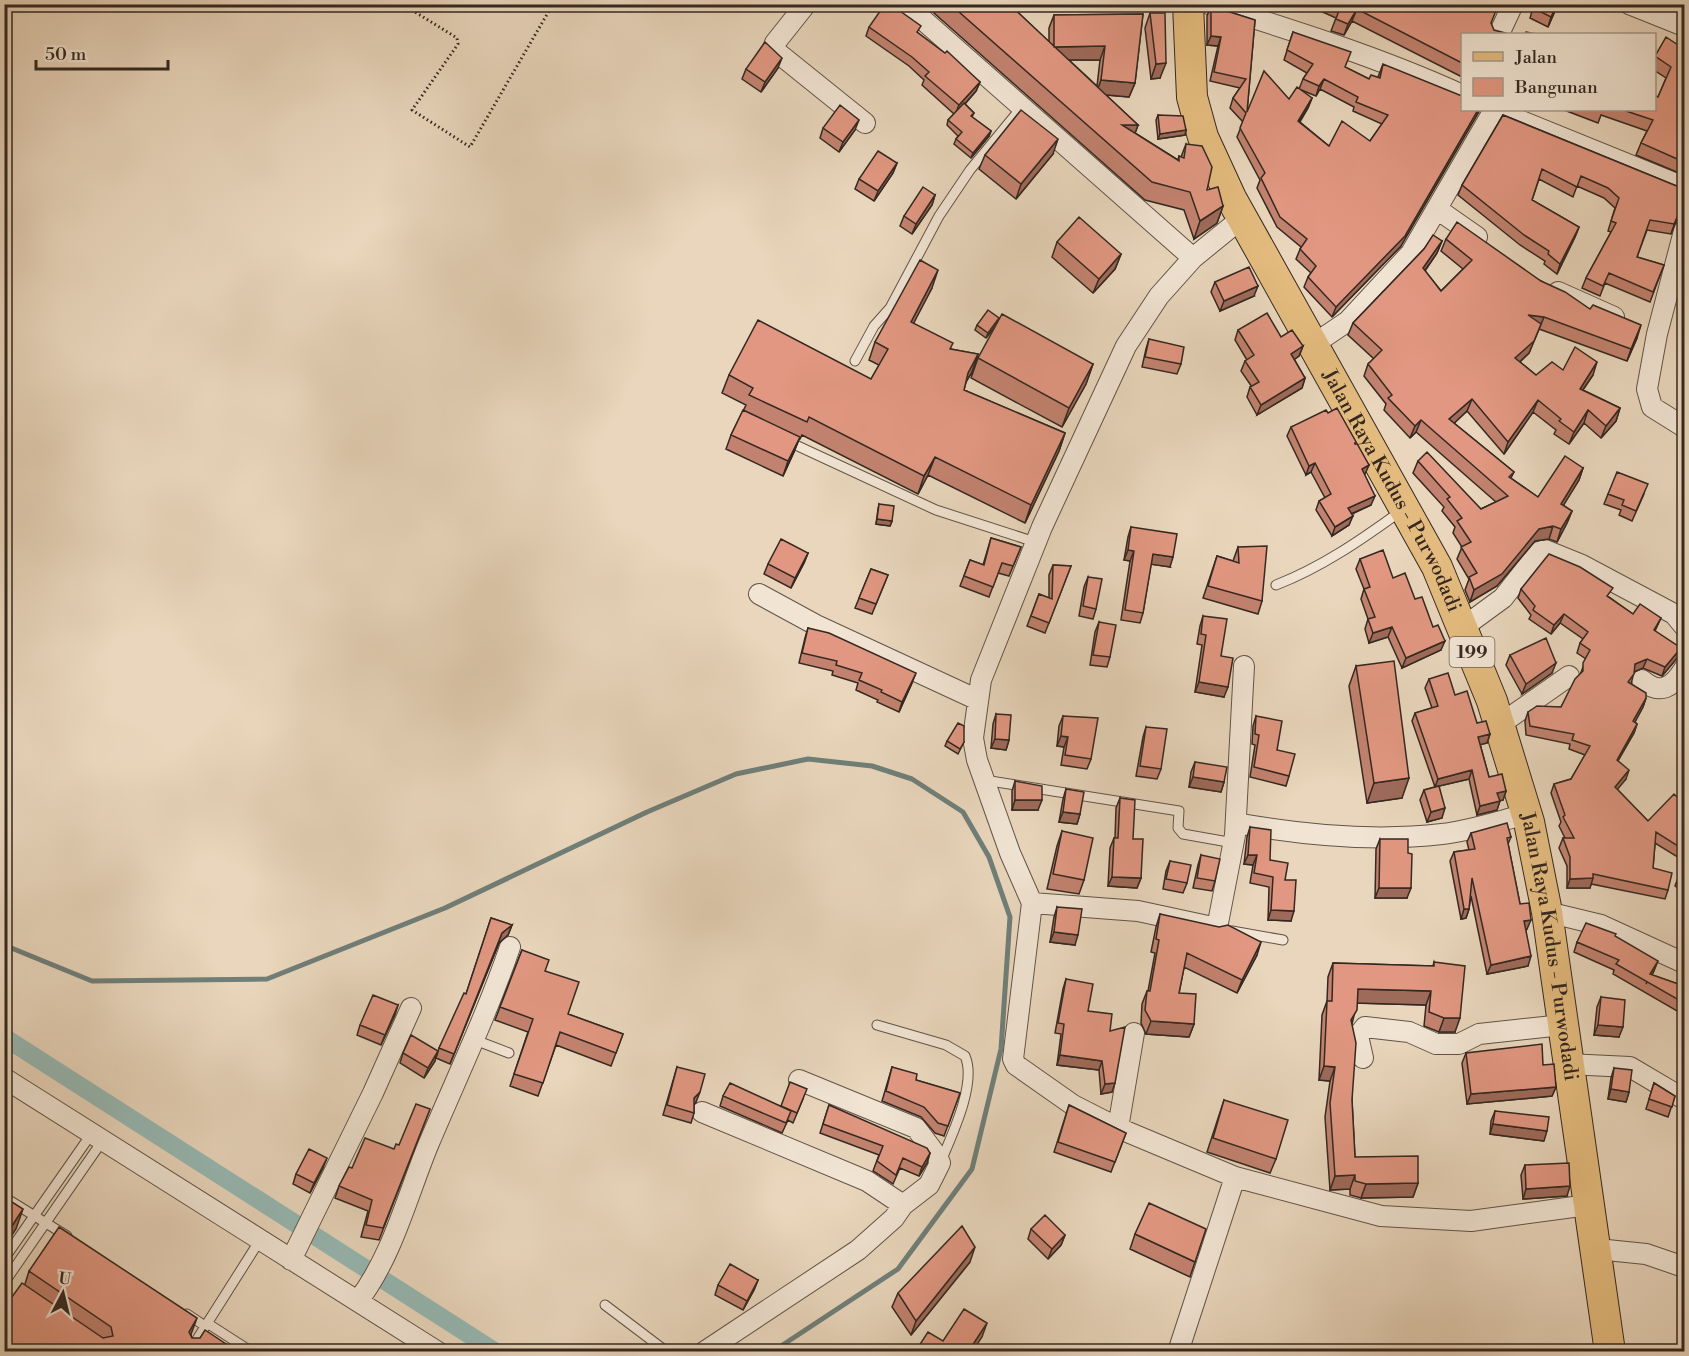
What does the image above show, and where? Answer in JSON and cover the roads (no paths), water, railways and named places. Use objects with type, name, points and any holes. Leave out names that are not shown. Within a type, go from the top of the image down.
[{"type":"main road","name":"Jalan Raya Kudus - Purwodadi","points":[[1188,4],[1192,97],[1203,137],[1242,218],[1437,567],[1499,725],[1527,814],[1547,912],[1610,1352]]},
{"type":"street","points":[[806,4],[775,42],[773,49],[865,123]]},
{"type":"street","points":[[905,4],[1193,258]]},
{"type":"street","points":[[1209,4],[1331,43],[1400,68],[1461,95]]},
{"type":"street","points":[[1499,33],[1513,4]]},
{"type":"street","points":[[1629,4],[1684,26]]},
{"type":"street","points":[[1314,344],[1348,321],[1411,253],[1493,111]]},
{"type":"street","points":[[1496,111],[1684,187]]},
{"type":"street","points":[[1437,209],[1489,246]]},
{"type":"street","points":[[1242,218],[1193,258],[1159,296],[1126,346],[1035,542],[987,662],[978,700],[973,738],[982,780],[1032,903],[1014,1061],[1073,1105],[1118,1128],[1235,1177],[1381,1216],[1471,1221],[1588,1205]]},
{"type":"street","points":[[1684,231],[1657,334],[1647,389],[1652,406],[1684,427]]},
{"type":"street","points":[[1543,283],[1615,317]]},
{"type":"street","points":[[1462,628],[1503,598],[1539,552],[1545,550],[1582,565],[1674,614],[1684,626]]},
{"type":"street","points":[[759,594],[816,625],[978,700]]},
{"type":"street","points":[[1032,903],[1138,911],[1217,928],[1234,843],[1244,666]]},
{"type":"street","points":[[1642,680],[1651,688],[1665,688],[1671,686],[1684,669]]},
{"type":"street","points":[[1499,725],[1569,676]]},
{"type":"street","points":[[1236,823],[1281,830],[1353,836],[1423,836],[1444,834],[1527,814]]},
{"type":"street","points":[[1547,912],[1601,925],[1684,963]]},
{"type":"street","points":[[360,1298],[378,1271],[429,1143],[475,1040],[510,948]]},
{"type":"street","points":[[291,1260],[313,1218],[411,1008]]},
{"type":"street","points":[[1363,1058],[1358,1036],[1365,1027],[1409,1032],[1436,1044],[1459,1044],[1479,1034],[1562,1025]]},
{"type":"street","points":[[1118,1128],[1134,1033]]},
{"type":"street","points":[[1567,1064],[1630,1067],[1684,1099]]},
{"type":"street","points":[[4,1078],[291,1260],[360,1298],[438,1352]]},
{"type":"street","points":[[704,1352],[858,1251],[894,1218],[903,1205],[929,1185],[940,1163],[938,1156],[916,1128],[799,1080]]},
{"type":"street","points":[[702,1112],[867,1181],[903,1205]]},
{"type":"street","points":[[1178,1352],[1235,1177]]},
{"type":"street","points":[[1597,1249],[1646,1254],[1684,1267]]},
{"type":"lane","points":[[855,361],[874,326],[890,308],[939,216],[970,170],[1021,108]]},
{"type":"lane","points":[[778,437],[936,510],[1035,542]]},
{"type":"lane","points":[[1276,585],[1308,573],[1405,508]]},
{"type":"lane","points":[[982,780],[1179,811],[1178,828],[1183,834],[1234,843]]},
{"type":"lane","points":[[1217,928],[1283,940]]},
{"type":"lane","points":[[877,1025],[946,1046],[965,1056],[968,1072],[966,1089],[957,1123],[940,1163]]},
{"type":"lane","points":[[475,1040],[509,1053]]},
{"type":"lane","points":[[4,1259],[97,1136]]},
{"type":"lane","points":[[14,1294],[4,1285],[48,1223],[97,1136]]},
{"type":"lane","points":[[4,1197],[77,1242]]},
{"type":"lane","points":[[189,1352],[260,1240]]},
{"type":"lane","points":[[605,1305],[625,1317],[667,1352]]},
{"type":"lane","points":[[176,1306],[252,1352]]},
{"type":"waterway","points":[[4,945],[92,981],[267,979],[445,908],[647,812],[736,774],[808,759],[872,766],[912,779],[963,812],[989,857],[1010,917],[1001,1049],[972,1169],[898,1269],[772,1352]]},
{"type":"waterway","points":[[4,1037],[496,1352]]}]
